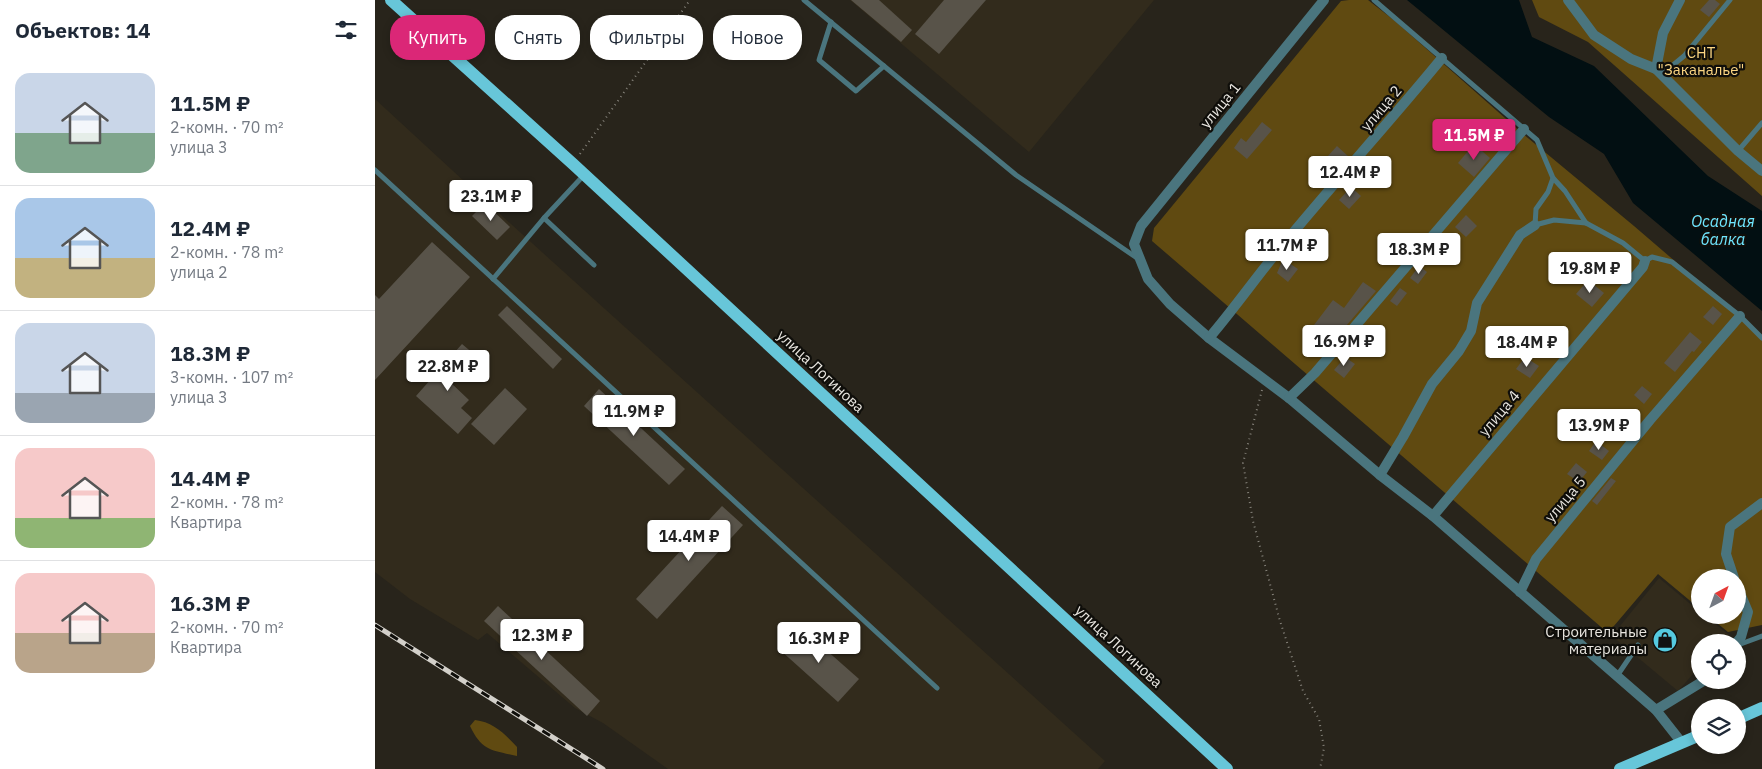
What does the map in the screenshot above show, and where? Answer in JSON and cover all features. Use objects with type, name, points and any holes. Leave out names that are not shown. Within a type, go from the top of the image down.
[{"type":"main road","name":"улица Логинова","points":[[391,0],[584,174],[1227,769]]},
{"type":"main road","points":[[1746,715],[1762,708]]},
{"type":"main road","points":[[1620,769],[1691,739]]},
{"type":"street","points":[[1568,0],[1594,35],[1631,60],[1658,72],[1738,151],[1762,171]]},
{"type":"street","points":[[1658,72],[1663,32],[1680,0]]},
{"type":"street","name":"улица 1","points":[[1139,260],[1134,244],[1141,226],[1324,2]]},
{"type":"street","name":"улица 2","points":[[1209,338],[1235,308],[1282,246],[1442,58]]},
{"type":"street","points":[[1289,398],[1321,365],[1524,129]]},
{"type":"street","points":[[1380,475],[1432,384],[1463,345],[1471,331],[1477,302],[1520,235],[1535,225]]},
{"type":"street","points":[[1139,260],[1148,279],[1171,304],[1209,338],[1289,398],[1380,475],[1433,516],[1656,710],[1682,743]]},
{"type":"street","name":"улица 4","points":[[1433,516],[1643,267],[1645,261]]},
{"type":"street","name":"улица 5","points":[[1520,592],[1536,559],[1739,316]]},
{"type":"street","points":[[1731,569],[1725,554],[1730,527],[1762,503]]},
{"type":"street","points":[[1746,607],[1748,612],[1746,619]]},
{"type":"street","points":[[1656,710],[1691,689]]},
{"type":"lane","points":[[804,0],[1016,175],[1139,260]]},
{"type":"lane","points":[[1374,0],[1537,140],[1553,178],[1565,191],[1586,223]]},
{"type":"lane","points":[[1658,72],[1683,56],[1730,0]]},
{"type":"lane","points":[[831,22],[819,60],[857,91],[884,66]]},
{"type":"lane","points":[[1738,151],[1762,123]]},
{"type":"lane","points":[[375,170],[937,688]]},
{"type":"lane","points":[[493,279],[584,174]]},
{"type":"lane","points":[[1553,178],[1536,209],[1535,225],[1555,220],[1586,223],[1623,243],[1645,261],[1651,257],[1672,262],[1739,316],[1762,338]]},
{"type":"lane","points":[[544,218],[594,265]]},
{"type":"lane","points":[[1746,641],[1762,636]]},
{"type":"lane","points":[[1617,676],[1638,646]]},
{"type":"path","points":[[573,164],[690,0]]},
{"type":"path","points":[[1264,380],[1243,463],[1253,521],[1280,621],[1303,691],[1319,719],[1324,748],[1320,769]]},
{"type":"shaded area","points":[[850,0],[1154,0],[1029,152]]},
{"type":"shaded area","points":[[375,99],[1105,761],[1098,769],[668,769],[603,723],[575,708],[487,633],[478,640],[410,599],[375,572]]},
{"type":"shaded area","points":[[1659,578],[1691,605],[1691,624],[1715,624],[1728,634],[1691,634],[1691,676],[1678,691],[1612,636]]},
{"type":"green space","points":[[1368,0],[1395,21],[1522,133],[1762,336],[1762,625],[1728,632],[1718,624],[1746,624],[1746,569],[1691,569],[1691,602],[1658,574],[1608,633],[1152,241],[1154,228],[1341,1]]},
{"type":"green space","name":"СНТ \"Заканалье\"","points":[[1532,0],[1762,0],[1762,196],[1588,42],[1539,17]]},
{"type":"green space","points":[[475,720],[487,723],[503,733],[517,747],[517,756],[483,745],[470,726]]},
{"type":"water","name":"Осадная балка","points":[[1407,0],[1519,0],[1532,37],[1594,66],[1708,176],[1762,211],[1762,311],[1633,203],[1604,154],[1549,117]]},
{"type":"building","points":[[851,0],[879,0],[912,30],[901,42]]},
{"type":"building","points":[[944,0],[986,0],[939,54],[915,34]]},
{"type":"building","points":[[1709,0],[1715,0],[1720,4],[1709,17],[1700,10]]},
{"type":"building","points":[[1262,122],[1272,130],[1247,159],[1234,148],[1241,138],[1246,142]]},
{"type":"building","points":[[1474,144],[1490,158],[1474,177],[1458,163]]},
{"type":"building","points":[[1337,146],[1349,157],[1339,168],[1327,157]]},
{"type":"building","points":[[1351,187],[1361,196],[1349,209],[1339,200]]},
{"type":"building","points":[[485,203],[510,227],[497,240],[472,216]]},
{"type":"building","points":[[1466,215],[1477,226],[1466,237],[1455,227]]},
{"type":"building","points":[[1442,239],[1455,249],[1443,264],[1430,254]]},
{"type":"building","points":[[432,242],[470,277],[375,380],[375,295],[379,299]]},
{"type":"building","points":[[1283,259],[1298,269],[1288,282],[1277,273]]},
{"type":"building","points":[[1419,266],[1427,272],[1418,284],[1410,278]]},
{"type":"building","points":[[1588,280],[1604,293],[1592,307],[1576,294]]},
{"type":"building","points":[[1363,282],[1376,291],[1334,340],[1314,325],[1333,300],[1344,308]]},
{"type":"building","points":[[1400,288],[1407,293],[1397,306],[1390,301]]},
{"type":"building","points":[[507,306],[562,359],[553,369],[498,315]]},
{"type":"building","points":[[1713,306],[1722,314],[1713,325],[1703,317]]},
{"type":"building","points":[[1690,332],[1702,342],[1675,372],[1664,363]]},
{"type":"building","points":[[462,344],[475,355],[450,382],[469,400],[461,408],[472,418],[458,434],[416,396]]},
{"type":"building","points":[[1345,357],[1355,364],[1344,378],[1334,370]]},
{"type":"building","points":[[1525,357],[1539,366],[1530,378],[1516,369]]},
{"type":"building","points":[[1642,386],[1652,394],[1644,404],[1634,395]]},
{"type":"building","points":[[505,388],[527,409],[494,445],[471,424]]},
{"type":"building","points":[[599,389],[685,469],[669,485],[584,406]]},
{"type":"building","points":[[1596,441],[1609,451],[1602,460],[1589,451]]},
{"type":"building","points":[[1576,463],[1587,472],[1579,482],[1567,474]]},
{"type":"building","points":[[1611,478],[1616,481],[1597,505],[1592,501]]},
{"type":"building","points":[[722,506],[743,525],[657,619],[636,599]]},
{"type":"building","points":[[498,606],[600,701],[587,716],[484,621]]},
{"type":"building","points":[[799,626],[859,679],[838,702],[779,649]]},
{"type":"railway","points":[[375,625],[603,769]]},
{"type":"place","name":"Строительные материалы","points":[[1665,640]]}]
